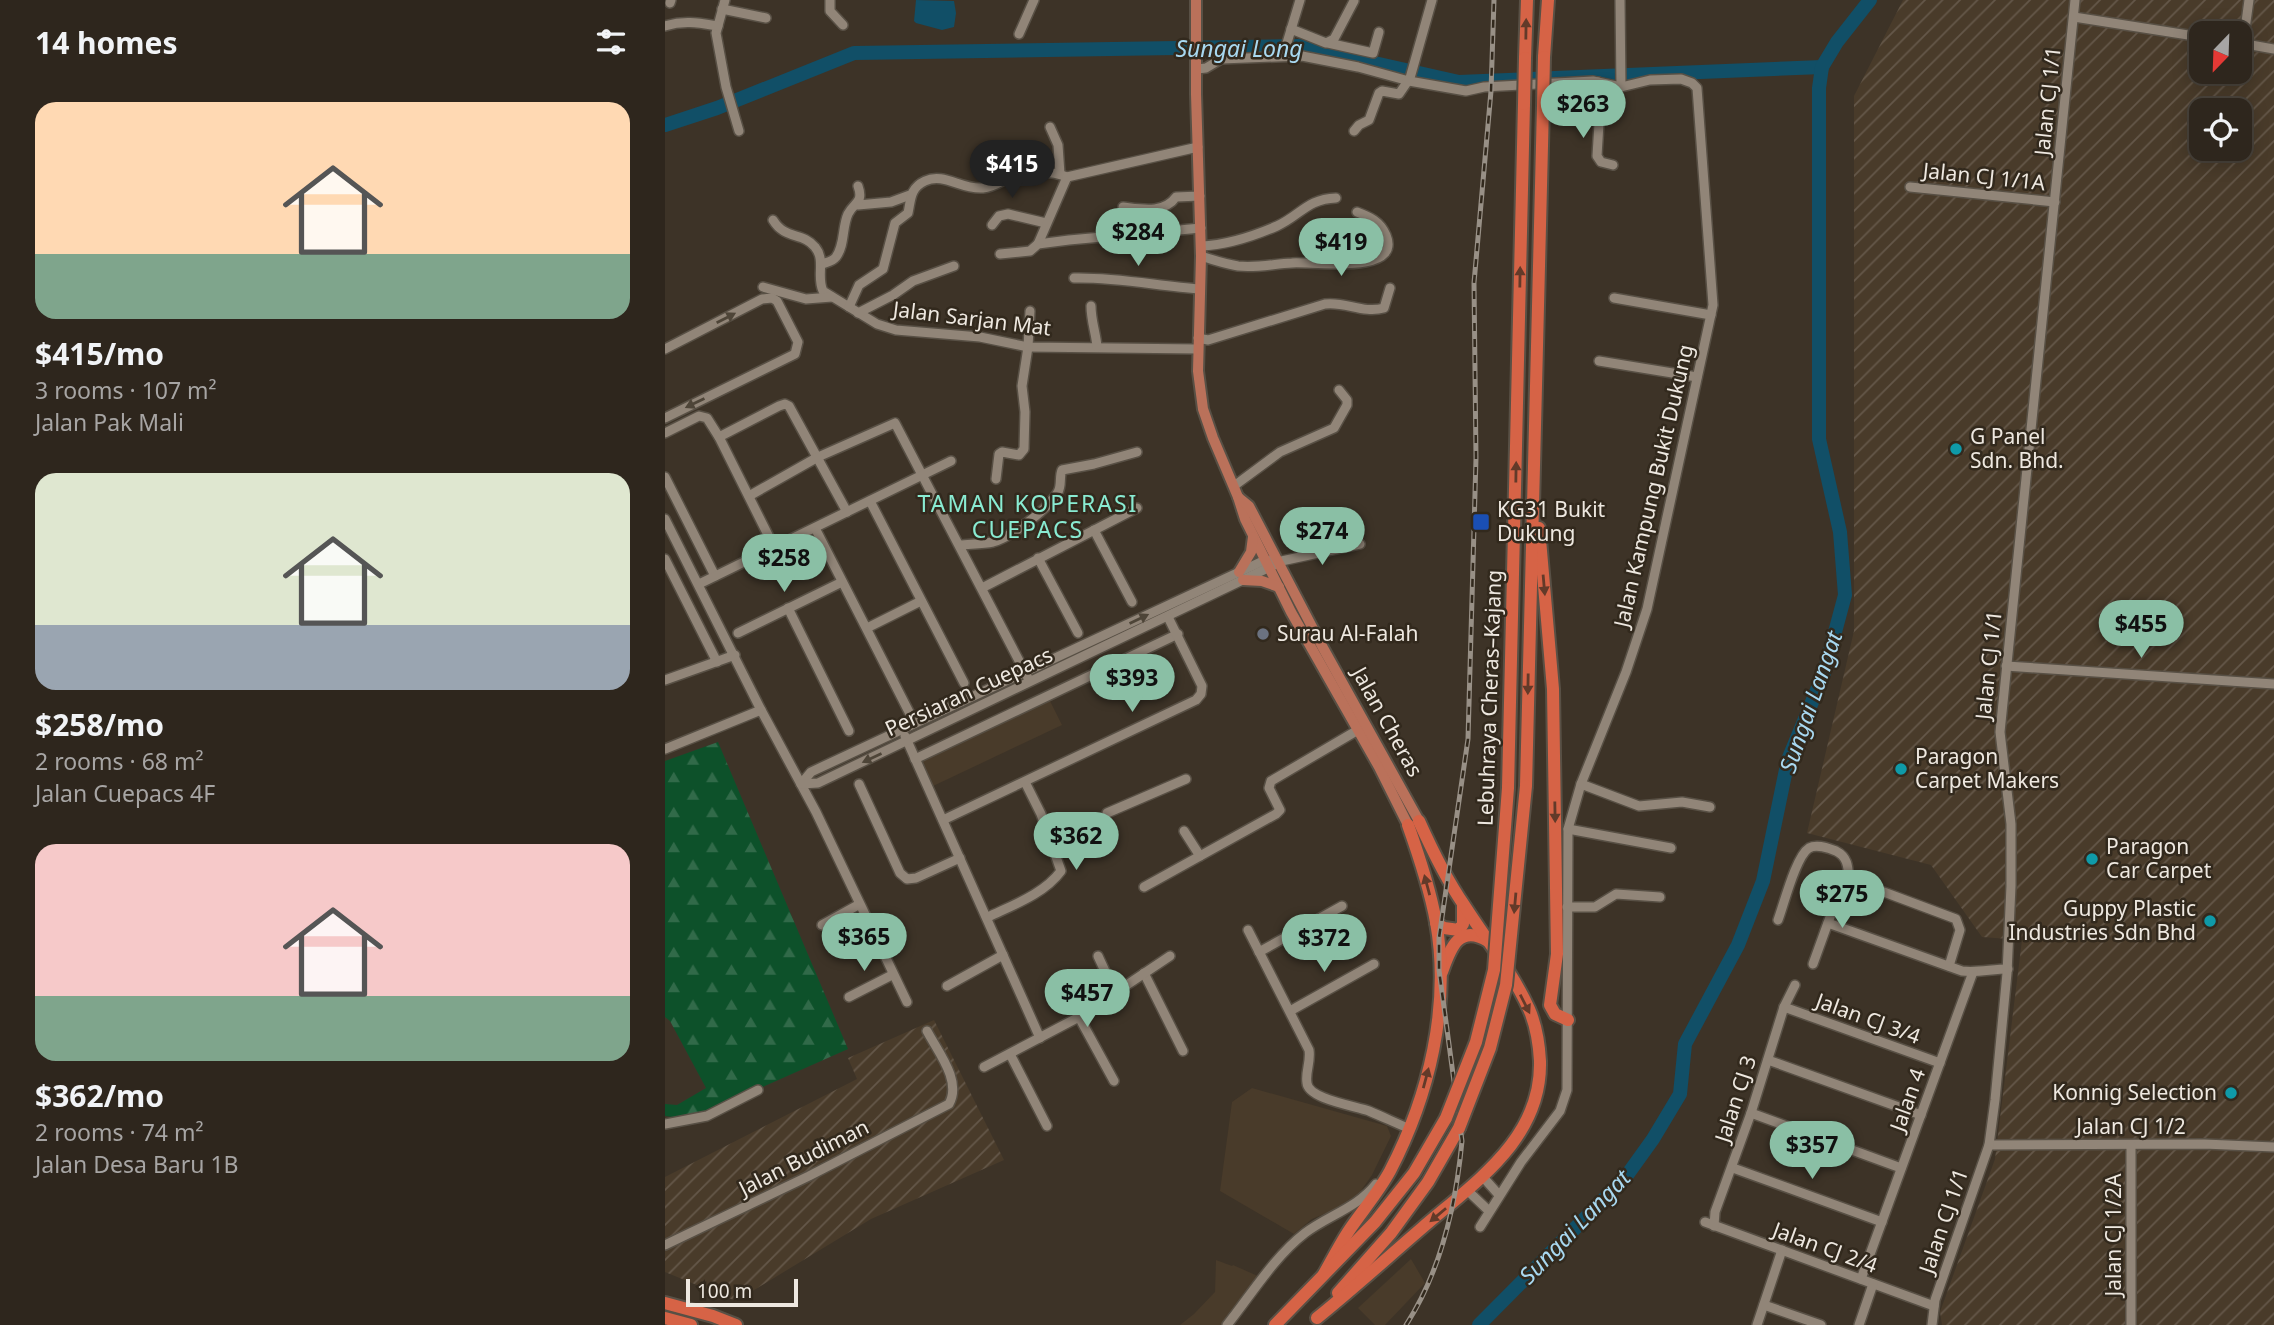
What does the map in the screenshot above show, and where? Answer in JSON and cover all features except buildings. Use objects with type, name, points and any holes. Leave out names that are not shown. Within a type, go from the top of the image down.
[{"type":"highway","name":"Lebuhraya Cheras–Kajang","points":[[1275,1325],[1375,1223],[1414,1173],[1446,1118],[1476,1042],[1494,970],[1509,788],[1527,0]]},
{"type":"highway","name":"Lebuhraya Cheras–Kajang","points":[[1314,1321],[1391,1233],[1428,1182],[1459,1128],[1490,1048],[1506,985],[1526,786],[1548,0]]},
{"type":"highway","points":[[1534,469],[1553,689],[1557,954],[1550,1005],[1555,1014],[1568,1020]]},
{"type":"highway","points":[[1314,1321],[1483,1177],[1509,1150],[1525,1126],[1535,1102],[1540,1077],[1539,1042],[1529,1009],[1413,823]]},
{"type":"highway","points":[[1324,1274],[1390,1169],[1410,1129],[1428,1073],[1437,1025],[1441,976],[1436,923],[1413,823]]},
{"type":"highway","points":[[1436,923],[1444,928],[1459,930],[1463,924],[1463,905]]},
{"type":"highway","points":[[1441,976],[1453,945],[1461,937],[1480,936],[1490,943]]},
{"type":"highway","points":[[665,1303],[736,1325]]},
{"type":"highway","points":[[665,1318],[691,1325]]},
{"type":"main road","name":"Jalan Cheras","points":[[1196,0],[1201,228],[1198,371],[1203,409],[1236,492],[1240,509],[1413,823]]},
{"type":"main road","name":"Jalan Cheras","points":[[1236,492],[1249,506],[1279,587],[1413,823]]},
{"type":"main road","points":[[1253,534],[1251,552],[1241,576],[1279,587]]},
{"type":"street","points":[[830,0],[830,11],[843,25]]},
{"type":"street","points":[[1019,33],[1034,0]]},
{"type":"street","points":[[1284,54],[1300,0]]},
{"type":"street","points":[[1353,131],[1369,120],[1379,93],[1399,94],[1410,80],[1432,0]]},
{"type":"street","points":[[1197,64],[1206,68],[1221,60],[1284,54],[1316,57],[1410,80],[1466,90],[1598,82],[1621,84],[1620,0]]},
{"type":"street","name":"Jalan CJ 1/1","points":[[1932,1325],[1934,1306],[1989,1145],[2008,969],[2011,824],[2000,732],[2075,0]]},
{"type":"street","points":[[2245,21],[2249,0]]},
{"type":"street","points":[[1326,43],[1334,39],[1355,1]]},
{"type":"street","points":[[739,131],[726,87],[716,33],[724,4],[766,18]]},
{"type":"street","points":[[2074,16],[2189,35]]},
{"type":"street","points":[[665,26],[692,22],[718,26]]},
{"type":"street","points":[[1290,30],[1326,43],[1373,53],[1379,32]]},
{"type":"street","points":[[2252,45],[2274,49]]},
{"type":"street","name":"Jalan Kampung Bukit Dukung","points":[[1480,1227],[1499,1195],[1560,1111],[1567,1090],[1568,829],[1581,784],[1626,672],[1647,609],[1713,305],[1697,88],[1681,79],[1621,84]]},
{"type":"street","points":[[1598,82],[1600,107],[1597,156],[1601,162],[1613,164]]},
{"type":"street","points":[[1000,254],[1030,251],[1038,244],[1063,176],[1058,145],[1050,127]]},
{"type":"street","points":[[857,205],[891,202],[910,195],[919,184],[935,178],[943,178],[962,187],[982,188],[1026,172],[1063,176],[1198,147]]},
{"type":"street","points":[[822,264],[837,257],[848,214],[857,205],[860,197],[857,186]]},
{"type":"street","name":"Jalan CJ 1/1A","points":[[1910,187],[2055,202]]},
{"type":"street","points":[[849,307],[859,285],[883,269],[894,227],[899,219],[908,213],[910,195]]},
{"type":"street","points":[[1123,207],[1149,210],[1171,205],[1176,197],[1200,196]]},
{"type":"street","points":[[1201,251],[1275,227],[1305,209],[1311,202],[1336,198]]},
{"type":"street","points":[[1201,251],[1235,265],[1264,267],[1291,262],[1318,265],[1372,262],[1382,256],[1387,247],[1387,237],[1378,222],[1357,212]]},
{"type":"street","points":[[992,225],[999,216],[1008,214],[1046,223]]},
{"type":"street","points":[[773,220],[782,233],[808,241],[815,247],[822,264],[820,284],[823,291],[832,297]]},
{"type":"street","points":[[1038,244],[1201,228]]},
{"type":"street","points":[[858,313],[913,281],[954,266]]},
{"type":"street","points":[[1075,278],[1107,277],[1155,286],[1200,289]]},
{"type":"street","points":[[763,287],[806,299],[832,297]]},
{"type":"street","name":"Jalan Sarjan Mat","points":[[832,297],[877,324],[896,330],[980,337],[1028,347],[1097,347],[1198,343],[1332,303],[1371,311],[1384,308],[1389,288]]},
{"type":"street","points":[[665,349],[762,299],[772,298],[777,301],[798,342],[795,354],[665,418]]},
{"type":"street","points":[[1614,298],[1711,315]]},
{"type":"street","points":[[1091,306],[1091,323],[1097,337],[1097,347]]},
{"type":"street","points":[[996,480],[999,454],[1002,452],[1019,455],[1024,449],[1025,412],[1021,386],[1028,347],[1030,311]]},
{"type":"street","points":[[1599,361],[1697,377]]},
{"type":"street","points":[[1236,492],[1280,452],[1333,428],[1347,405],[1339,390]]},
{"type":"street","points":[[719,437],[785,404],[789,406],[847,512]]},
{"type":"street","points":[[665,433],[703,415],[719,437],[774,547]]},
{"type":"street","points":[[749,496],[818,457],[895,423],[1028,678]]},
{"type":"street","points":[[960,545],[1003,538],[1041,513],[1056,495],[1062,470],[1137,452]]},
{"type":"street","points":[[699,584],[951,461]]},
{"type":"street","points":[[665,477],[715,576]]},
{"type":"street","points":[[870,501],[964,682]]},
{"type":"street","points":[[982,588],[1137,508]]},
{"type":"street","points":[[665,519],[801,784],[907,1002]]},
{"type":"street","points":[[815,528],[909,712]]},
{"type":"street","points":[[1094,530],[1132,602]]},
{"type":"street","name":"Persiaran Cuepacs","points":[[801,784],[818,783],[908,741],[1028,678],[1271,563],[1360,544]]},
{"type":"street","points":[[1038,558],[1078,633]]},
{"type":"street","points":[[665,559],[717,662]]},
{"type":"street","name":"Persiaran Cuepacs","points":[[801,784],[811,772],[1168,617],[1241,576]]},
{"type":"street","points":[[738,634],[842,582]]},
{"type":"street","points":[[867,628],[921,600]]},
{"type":"street","points":[[788,608],[849,731]]},
{"type":"street","points":[[943,820],[1196,700],[1201,694],[1202,686],[1168,617]]},
{"type":"street","points":[[915,759],[1178,634]]},
{"type":"street","points":[[665,680],[735,655]]},
{"type":"street","points":[[2006,666],[2274,684]]},
{"type":"street","points":[[665,749],[761,710]]},
{"type":"street","points":[[1145,887],[1276,814],[1280,810],[1269,788],[1271,781],[1358,730]]},
{"type":"street","points":[[903,731],[1040,1038]]},
{"type":"street","points":[[1107,813],[1186,779]]},
{"type":"street","points":[[988,918],[1028,897],[1055,879],[1061,871],[1041,814],[1025,782]]},
{"type":"street","points":[[859,784],[899,873],[907,879],[916,878],[960,858]]},
{"type":"street","points":[[1581,784],[1639,806],[1682,802],[1710,807]]},
{"type":"street","points":[[1568,829],[1671,848]]},
{"type":"street","points":[[1184,831],[1200,856]]},
{"type":"street","points":[[1778,920],[1801,857],[1809,848],[1818,846],[1845,857],[1849,879]]},
{"type":"street","points":[[1813,964],[1842,884],[1849,879]]},
{"type":"street","points":[[1849,879],[1956,919],[1960,930],[1949,967]]},
{"type":"street","points":[[1567,907],[1595,907],[1616,894],[1660,897]]},
{"type":"street","points":[[822,925],[858,905]]},
{"type":"street","points":[[1259,952],[1342,906]]},
{"type":"street","points":[[1828,923],[1949,967],[1973,972],[1990,968],[2008,969]]},
{"type":"street","points":[[1248,930],[1309,1051],[1311,1061],[1306,1083],[1309,1090],[1410,1129]]},
{"type":"street","points":[[947,986],[1003,955]]},
{"type":"street","points":[[1098,956],[1115,993]]},
{"type":"street","points":[[984,1067],[1079,1017],[1171,956]]},
{"type":"street","points":[[1290,1011],[1374,964]]},
{"type":"street","name":"Jalan 4","points":[[1861,1279],[1973,972]]},
{"type":"street","points":[[1145,973],[1183,1051]]},
{"type":"street","points":[[849,997],[892,975]]},
{"type":"street","name":"Jalan CJ 3","points":[[1710,1224],[1733,1168],[1784,1007],[1795,985]]},
{"type":"street","name":"Jalan CJ 3/4","points":[[1784,1007],[1940,1063]]},
{"type":"street","points":[[1079,1017],[1114,1081]]},
{"type":"street","name":"Jalan Budiman","points":[[665,1245],[718,1222],[949,1104],[953,1096],[952,1080],[927,1031]]},
{"type":"street","points":[[1010,1054],[1047,1126]]},
{"type":"street","points":[[1767,1060],[1921,1115]]},
{"type":"street","points":[[665,1124],[707,1116],[758,1090]]},
{"type":"street","points":[[1751,1113],[1901,1168]]},
{"type":"street","name":"Jalan CJ 1/2","points":[[1989,1145],[2274,1146]]},
{"type":"street","name":"Jalan CJ 1/2A","points":[[2131,1145],[2131,1325]]},
{"type":"street","points":[[1733,1168],[1882,1222]]},
{"type":"street","points":[[1227,1325],[1276,1263],[1304,1234],[1356,1204],[1390,1169]]},
{"type":"street","points":[[1483,1177],[1499,1195]]},
{"type":"street","points":[[1468,1190],[1489,1211]]},
{"type":"street","name":"Jalan CJ 2/4","points":[[1710,1224],[1934,1306]]},
{"type":"street","points":[[1757,1325],[1782,1250]]},
{"type":"street","points":[[1859,1325],[1873,1284]]},
{"type":"street","points":[[1764,1305],[1821,1325]]},
{"type":"shaded area","points":[[1903,0],[2274,0],[2274,1325],[1942,1325],[1940,1312],[1995,1159],[2022,940],[1982,937],[1931,865],[1807,833],[1854,631],[1854,96]]},
{"type":"shaded area","points":[[1049,699],[1062,725],[931,787],[919,760]]},
{"type":"shaded area","points":[[934,1020],[1004,1160],[871,1219],[736,1301],[665,1272],[665,1177],[857,1079],[848,1058]]},
{"type":"shaded area","points":[[1252,1088],[1387,1126],[1391,1136],[1372,1175],[1360,1192],[1341,1207],[1312,1219],[1294,1234],[1220,1191],[1232,1102]]},
{"type":"shaded area","points":[[1411,1259],[1425,1283],[1385,1325],[1375,1325],[1358,1308]]},
{"type":"shaded area","points":[[1216,1260],[1260,1277],[1221,1325],[1180,1325],[1215,1292]]},
{"type":"green space","points":[[718,742],[848,1049],[695,1120],[665,1116],[665,1104],[677,1105],[706,1088],[670,1021],[665,1017],[665,761]]},
{"type":"water","points":[[916,0],[954,1],[954,27],[942,30],[916,23]]},
{"type":"waterway","name":"Sungai Langat","points":[[1479,1325],[1625,1178],[1653,1139],[1680,1094],[1685,1044],[1738,945],[1763,881],[1788,760],[1824,673],[1845,595],[1840,532],[1819,439],[1819,88],[1822,67],[1837,42],[1870,0]]},
{"type":"waterway","name":"Sungai Long","points":[[665,125],[717,108],[854,53],[1299,46],[1459,82],[1822,67]]},
{"type":"railway","points":[[1406,1325],[1438,1260],[1456,1189],[1462,1141],[1439,970],[1439,938],[1468,739],[1476,458],[1474,283],[1491,91],[1494,0]]},
{"type":"place","name":"G Panel Sdn. Bhd.","points":[[1956,449]]},
{"type":"place","name":"KG31 Bukit Dukung","points":[[1481,522]]},
{"type":"place","name":"Surau Al-Falah","points":[[1263,634]]},
{"type":"place","name":"Paragon Carpet Makers","points":[[1901,769]]},
{"type":"place","name":"Paragon Car Carpet","points":[[2092,859]]},
{"type":"place","name":"Guppy Plastic Industries Sdn Bhd","points":[[2210,921]]},
{"type":"place","name":"Konnig Selection","points":[[2231,1093]]},
{"type":"district","name":"TAMAN KOPERASI CUEPACS","points":[[1028,517]]}]
